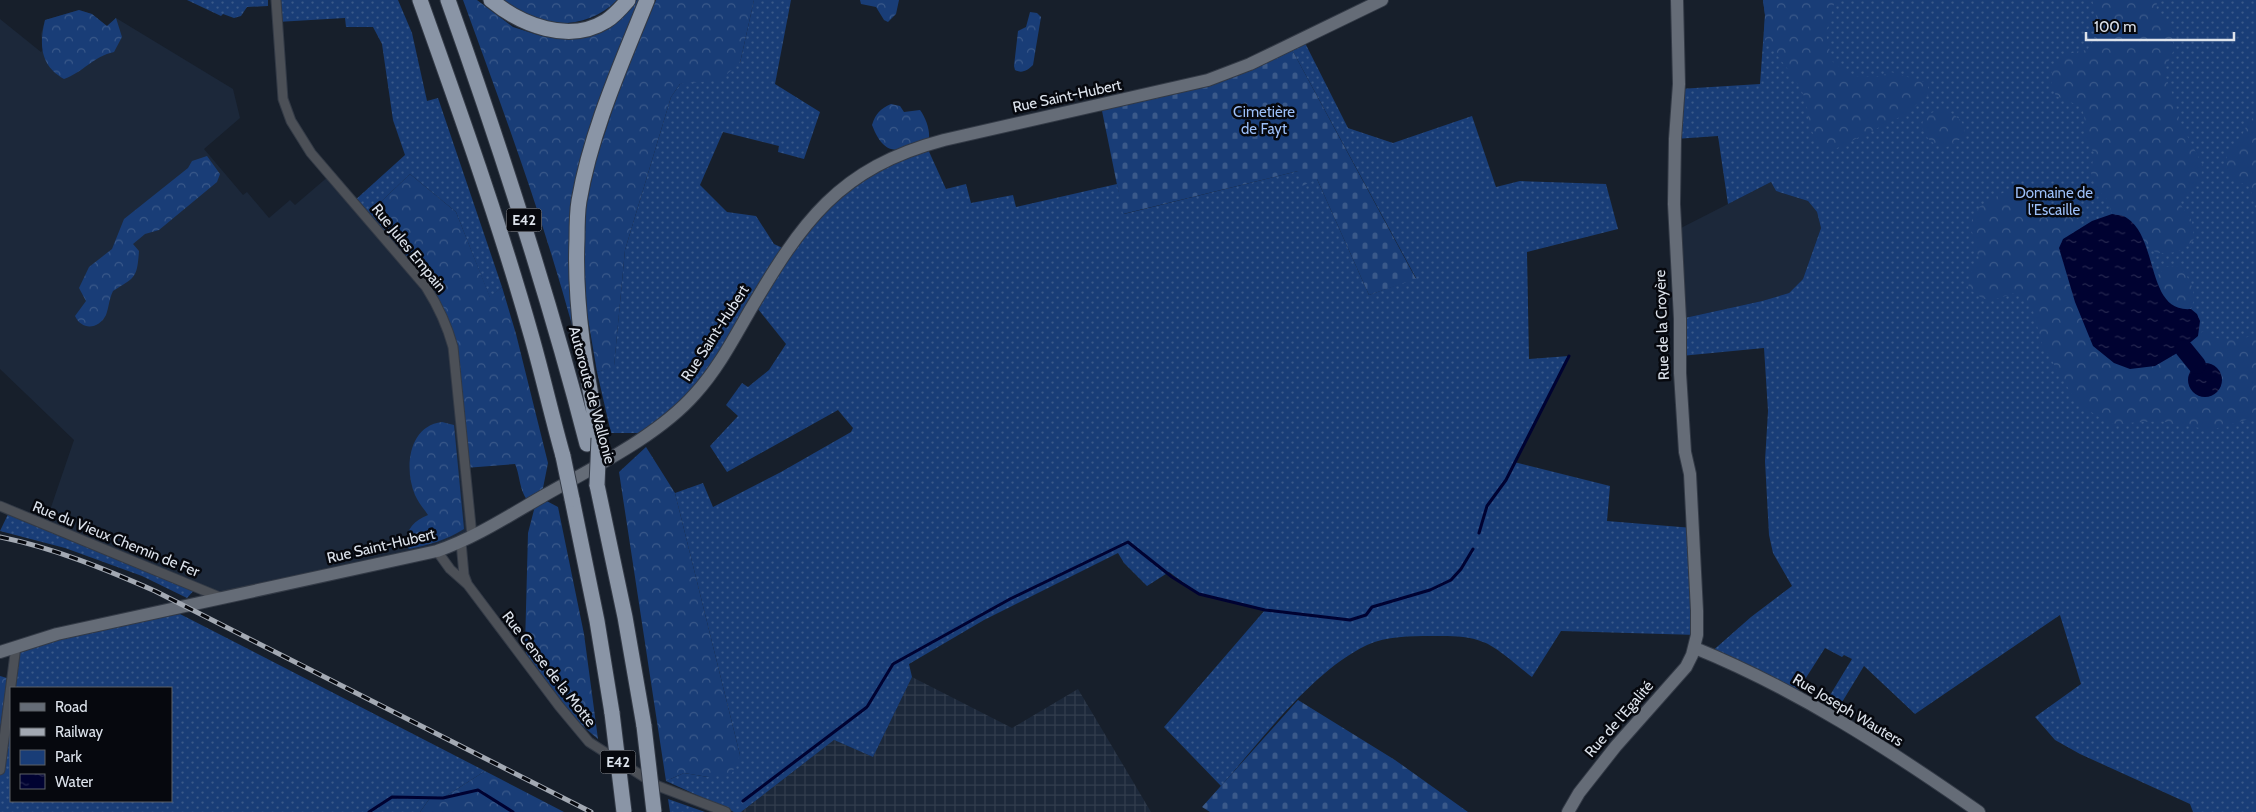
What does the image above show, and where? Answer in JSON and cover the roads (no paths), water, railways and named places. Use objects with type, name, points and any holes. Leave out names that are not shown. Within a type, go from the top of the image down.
[{"type":"highway","name":"E42","points":[[420,0],[466,127],[501,234],[532,338],[562,456],[597,621],[612,713],[624,812]]},
{"type":"highway","name":"Autoroute de Wallonie","points":[[448,0],[525,223],[593,441],[597,485],[625,617],[644,726],[654,812]]},
{"type":"highway","points":[[491,0],[521,20],[549,29],[575,32],[607,21],[628,0]]},
{"type":"highway","points":[[593,441],[576,280],[578,203],[588,157],[613,84],[647,0]]},
{"type":"street","name":"Rue Jules Empain","points":[[276,0],[283,99],[291,121],[311,153],[426,286],[437,303],[449,332],[453,348],[467,539]]},
{"type":"street","name":"Rue Saint-Hubert","points":[[0,652],[57,634],[437,551],[467,539],[619,452],[654,430],[680,410],[712,373],[795,237],[817,211],[843,187],[880,164],[917,148],[944,140],[1208,80],[1250,64],[1382,0]]},
{"type":"street","name":"Rue de la Croyère","points":[[1678,0],[1680,72],[1674,195],[1681,382],[1685,452],[1690,474],[1697,611],[1697,635],[1694,648]]},
{"type":"street","name":"Rue du Vieux Chemin de Fer","points":[[0,506],[222,598]]},
{"type":"street","name":"Rue Cense de la Motte","points":[[467,539],[464,575],[468,585]]},
{"type":"street","name":"Rue Cense de la Motte","points":[[437,551],[450,569],[468,585],[559,706],[589,742],[658,786],[726,812]]},
{"type":"street","points":[[11,687],[16,646]]},
{"type":"street","name":"Rue de l'Egalité","points":[[1568,812],[1579,793],[1627,732],[1686,667],[1694,648]]},
{"type":"street","name":"Rue Joseph Wauters","points":[[1694,648],[1752,673],[1833,717],[1979,812]]},
{"type":"street","points":[[0,770],[10,692]]},
{"type":"water","points":[[2112,214],[2125,217],[2137,228],[2144,242],[2159,288],[2167,299],[2177,307],[2191,309],[2197,314],[2200,321],[2198,336],[2179,352],[2155,366],[2130,369],[2114,363],[2093,346],[2075,302],[2059,248],[2063,239],[2092,221]]},
{"type":"water","points":[[2205,363],[2217,368],[2222,380],[2217,392],[2205,397],[2193,392],[2188,380],[2193,368]]},
{"type":"waterway","points":[[2184,349],[2197,365]]},
{"type":"waterway","points":[[1479,533],[1487,506],[1506,480],[1569,356]]},
{"type":"waterway","points":[[743,801],[867,707],[893,664],[1010,599],[1128,542],[1172,577],[1199,594],[1265,610],[1350,620],[1366,615],[1372,607],[1430,590],[1451,580],[1461,569],[1473,549]]},
{"type":"waterway","points":[[369,812],[392,797],[443,798],[478,790],[513,812]]},
{"type":"railway","points":[[0,537],[40,547],[79,560],[155,591],[591,812]]},
{"type":"park label","name":"Cimetière de Fayt","points":[[1264,120]]},
{"type":"park label","name":"Domaine de l'Escaille","points":[[2054,202]]}]
